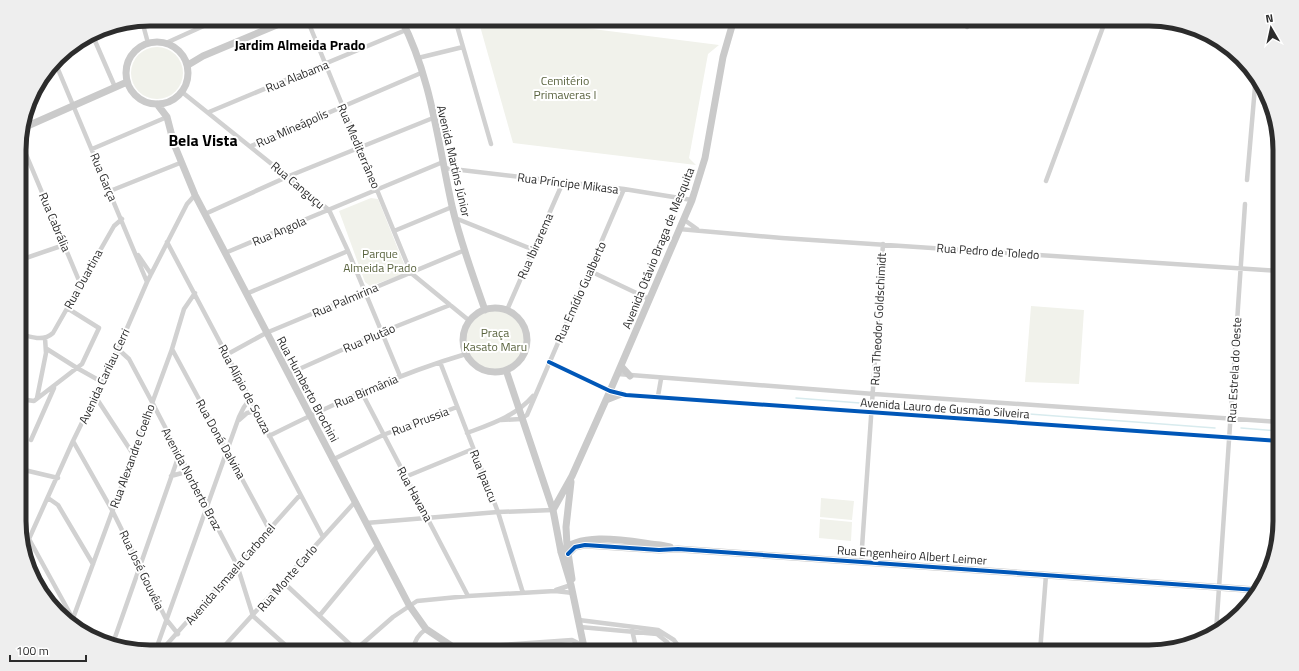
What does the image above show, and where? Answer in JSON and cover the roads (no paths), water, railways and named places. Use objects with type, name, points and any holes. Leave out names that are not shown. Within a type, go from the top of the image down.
[{"type":"street","points":[[144,26],[148,43]]},
{"type":"street","points":[[166,43],[181,53],[188,65],[188,79],[182,92],[172,100],[157,104],[148,102],[139,98],[132,91],[127,82],[126,72],[128,61],[134,52],[148,43],[166,43],[204,26]]},
{"type":"street","points":[[188,65],[203,56],[274,26]]},
{"type":"street","name":"Rua Mediterrâneo","points":[[310,26],[411,273]]},
{"type":"street","name":"Avenida Martins Júnior","points":[[404,26],[418,58],[444,165],[452,207],[485,310]]},
{"type":"street","points":[[457,26],[491,144]]},
{"type":"street","name":"Avenida Otávio Braga de Mesquita","points":[[553,510],[572,476],[618,374],[692,200],[705,158],[723,57],[732,26]]},
{"type":"street","points":[[1046,181],[1103,26]]},
{"type":"street","name":"Rua Alabama","points":[[209,112],[326,65],[406,30]]},
{"type":"street","points":[[94,39],[115,87]]},
{"type":"street","points":[[418,58],[462,48]]},
{"type":"street","name":"Rua Garça","points":[[57,68],[122,219],[147,282]]},
{"type":"street","name":"Rua Mineápolis","points":[[251,146],[421,73]]},
{"type":"street","points":[[28,125],[127,82]]},
{"type":"street","points":[[1247,180],[1255,87]]},
{"type":"street","name":"Rua Canguçu","points":[[182,92],[289,176],[329,210],[348,251],[400,376]]},
{"type":"street","points":[[92,149],[167,117],[172,100]]},
{"type":"street","name":"Rua Humberto Brochini","points":[[157,104],[167,117],[180,163],[196,197],[377,546],[409,605],[426,629],[449,645]]},
{"type":"street","points":[[205,214],[289,176],[433,118]]},
{"type":"street","name":"Rua Cabrália","points":[[26,154],[80,283]]},
{"type":"street","points":[[110,191],[180,163]]},
{"type":"street","name":"Rua Príncipe Mikasa","points":[[444,165],[624,189],[692,200]]},
{"type":"street","name":"Rua Angola","points":[[225,253],[376,190],[444,165]]},
{"type":"street","name":"Rua Ibirarema","points":[[507,310],[563,182]]},
{"type":"street","name":"Rua Emídio Gualberto","points":[[501,420],[521,419],[527,415],[535,393],[590,271],[624,189]]},
{"type":"street","name":"Avenida Carilau Cerri","points":[[28,542],[147,282],[187,204],[196,197]]},
{"type":"street","name":"Rua Estrela do Oeste","points":[[1217,625],[1245,204]]},
{"type":"street","points":[[394,231],[452,207]]},
{"type":"street","points":[[455,218],[534,250]]},
{"type":"street","name":"Rua Duartina","points":[[44,338],[49,336],[56,328],[80,283],[114,226],[122,219]]},
{"type":"street","points":[[684,219],[697,229]]},
{"type":"street","name":"Rua Pedro de Toledo","points":[[679,229],[697,229],[782,238],[1273,271]]},
{"type":"street","name":"Rua Alípio de Souza","points":[[167,242],[323,537]]},
{"type":"street","name":"Rua Theodor Goldschimidt","points":[[861,562],[874,394],[883,244]]},
{"type":"street","points":[[26,258],[64,245]]},
{"type":"street","name":"Rua Garça","points":[[134,248],[151,274]]},
{"type":"street","name":"Rua Palmirina","points":[[226,355],[266,333],[465,250]]},
{"type":"street","points":[[246,294],[348,251]]},
{"type":"street","points":[[590,271],[649,299]]},
{"type":"street","points":[[411,273],[470,320]]},
{"type":"street","name":"Rua Alexandre Coelho","points":[[73,618],[172,349],[184,309],[195,293]]},
{"type":"street","name":"Rua Plutão","points":[[288,374],[382,332],[450,305]]},
{"type":"street","points":[[26,400],[32,401],[37,398],[55,386],[84,362],[99,328],[67,308]]},
{"type":"street","points":[[494,308],[507,310],[522,321],[527,334],[528,344],[524,355],[519,362],[506,370],[496,372],[486,371],[474,364],[466,354],[463,339],[466,326],[470,320],[485,310],[494,308]]},
{"type":"street","points":[[26,336],[44,338],[47,348],[37,398]]},
{"type":"street","points":[[47,348],[77,368],[102,382]]},
{"type":"street","name":"Avenida Norberto Braz","points":[[118,348],[129,359],[237,565],[253,616]]},
{"type":"street","name":"Rua Doná Dalvina","points":[[172,349],[269,529]]},
{"type":"street","name":"Rua Birmânia","points":[[269,436],[400,376],[466,354]]},
{"type":"street","name":"Rua Ipaucu","points":[[440,362],[498,512],[524,592]]},
{"type":"street","name":"Avenida Lauro de Gusmão Silveira","points":[[549,362],[610,391],[621,394],[1273,440]]},
{"type":"street","points":[[621,366],[630,376]]},
{"type":"street","points":[[506,370],[521,419],[553,510],[572,580],[571,585],[584,645]]},
{"type":"street","name":"Avenida Lauro de Gusmão Silveira","points":[[618,374],[661,379],[1273,422]]},
{"type":"street","points":[[658,396],[661,379]]},
{"type":"street","points":[[31,440],[55,386]]},
{"type":"street","name":"Rua Havana","points":[[362,393],[468,596]]},
{"type":"street","name":"Rua Emídio Gualberto","points":[[467,433],[501,420],[518,409],[535,393]]},
{"type":"street","points":[[606,400],[621,394]]},
{"type":"street","points":[[95,396],[133,454]]},
{"type":"street","points":[[157,645],[227,450],[244,407],[250,399]]},
{"type":"street","name":"Rua Prussia","points":[[332,460],[383,435],[457,406]]},
{"type":"street","points":[[238,421],[248,413],[256,411]]},
{"type":"street","name":"Rua José Gouvêia","points":[[73,441],[112,510],[166,619],[178,634]]},
{"type":"street","points":[[405,477],[473,448]]},
{"type":"street","points":[[113,639],[179,454]]},
{"type":"street","points":[[26,470],[58,478]]},
{"type":"street","points":[[171,476],[178,473],[189,473]]},
{"type":"street","name":"Avenida Otávio Braga de Mesquita","points":[[565,533],[572,476]]},
{"type":"street","name":"Avenida Ismaela Carbonel","points":[[167,645],[300,495]]},
{"type":"street","points":[[48,498],[58,505],[93,564]]},
{"type":"street","name":"Rua Monte Carlo","points":[[227,645],[354,503]]},
{"type":"street","points":[[366,523],[498,512],[553,510]]},
{"type":"street","points":[[553,510],[559,518],[565,533],[567,546],[565,553]]},
{"type":"street","points":[[565,533],[595,539]]},
{"type":"street","points":[[29,539],[69,615]]},
{"type":"street","name":"Rua Engenheiro Albert Leimer","points":[[567,546],[581,540],[595,539],[660,544],[678,549]]},
{"type":"street","name":"Rua Engenheiro Albert Leimer","points":[[565,553],[574,547],[585,545],[660,550],[678,549],[1252,590]]},
{"type":"street","points":[[320,615],[377,546]]},
{"type":"street","points":[[1041,645],[1046,575]]},
{"type":"street","points":[[283,582],[320,615],[349,645]]},
{"type":"street","points":[[554,591],[571,585]]},
{"type":"street","points":[[360,645],[409,605],[417,601],[524,592],[554,591],[573,593]]},
{"type":"street","points":[[253,616],[285,645]]},
{"type":"street","points":[[579,620],[632,625],[663,632],[678,645]]},
{"type":"street","points":[[632,625],[636,645]]},
{"type":"street","points":[[414,645],[416,639],[426,629]]},
{"type":"street","points":[[581,630],[633,632],[660,636],[668,645]]},
{"type":"street","points":[[572,640],[581,630]]},
{"type":"street","points":[[503,645],[572,640],[579,645]]},
{"type":"waterway","points":[[796,398],[860,403]]},
{"type":"waterway","points":[[882,403],[1215,428]]},
{"type":"waterway","points":[[1241,428],[1273,430]]},
{"type":"district","name":"Jardim Almeida Prado","points":[[300,44]]},
{"type":"district","name":"Bela Vista","points":[[203,140]]},
{"type":"park label","name":"Cemitério Primaveras I","points":[[565,87]]},
{"type":"park label","name":"Parque Almeida Prado","points":[[380,260]]},
{"type":"park label","name":"Praça Kasato Maru","points":[[495,339]]}]
